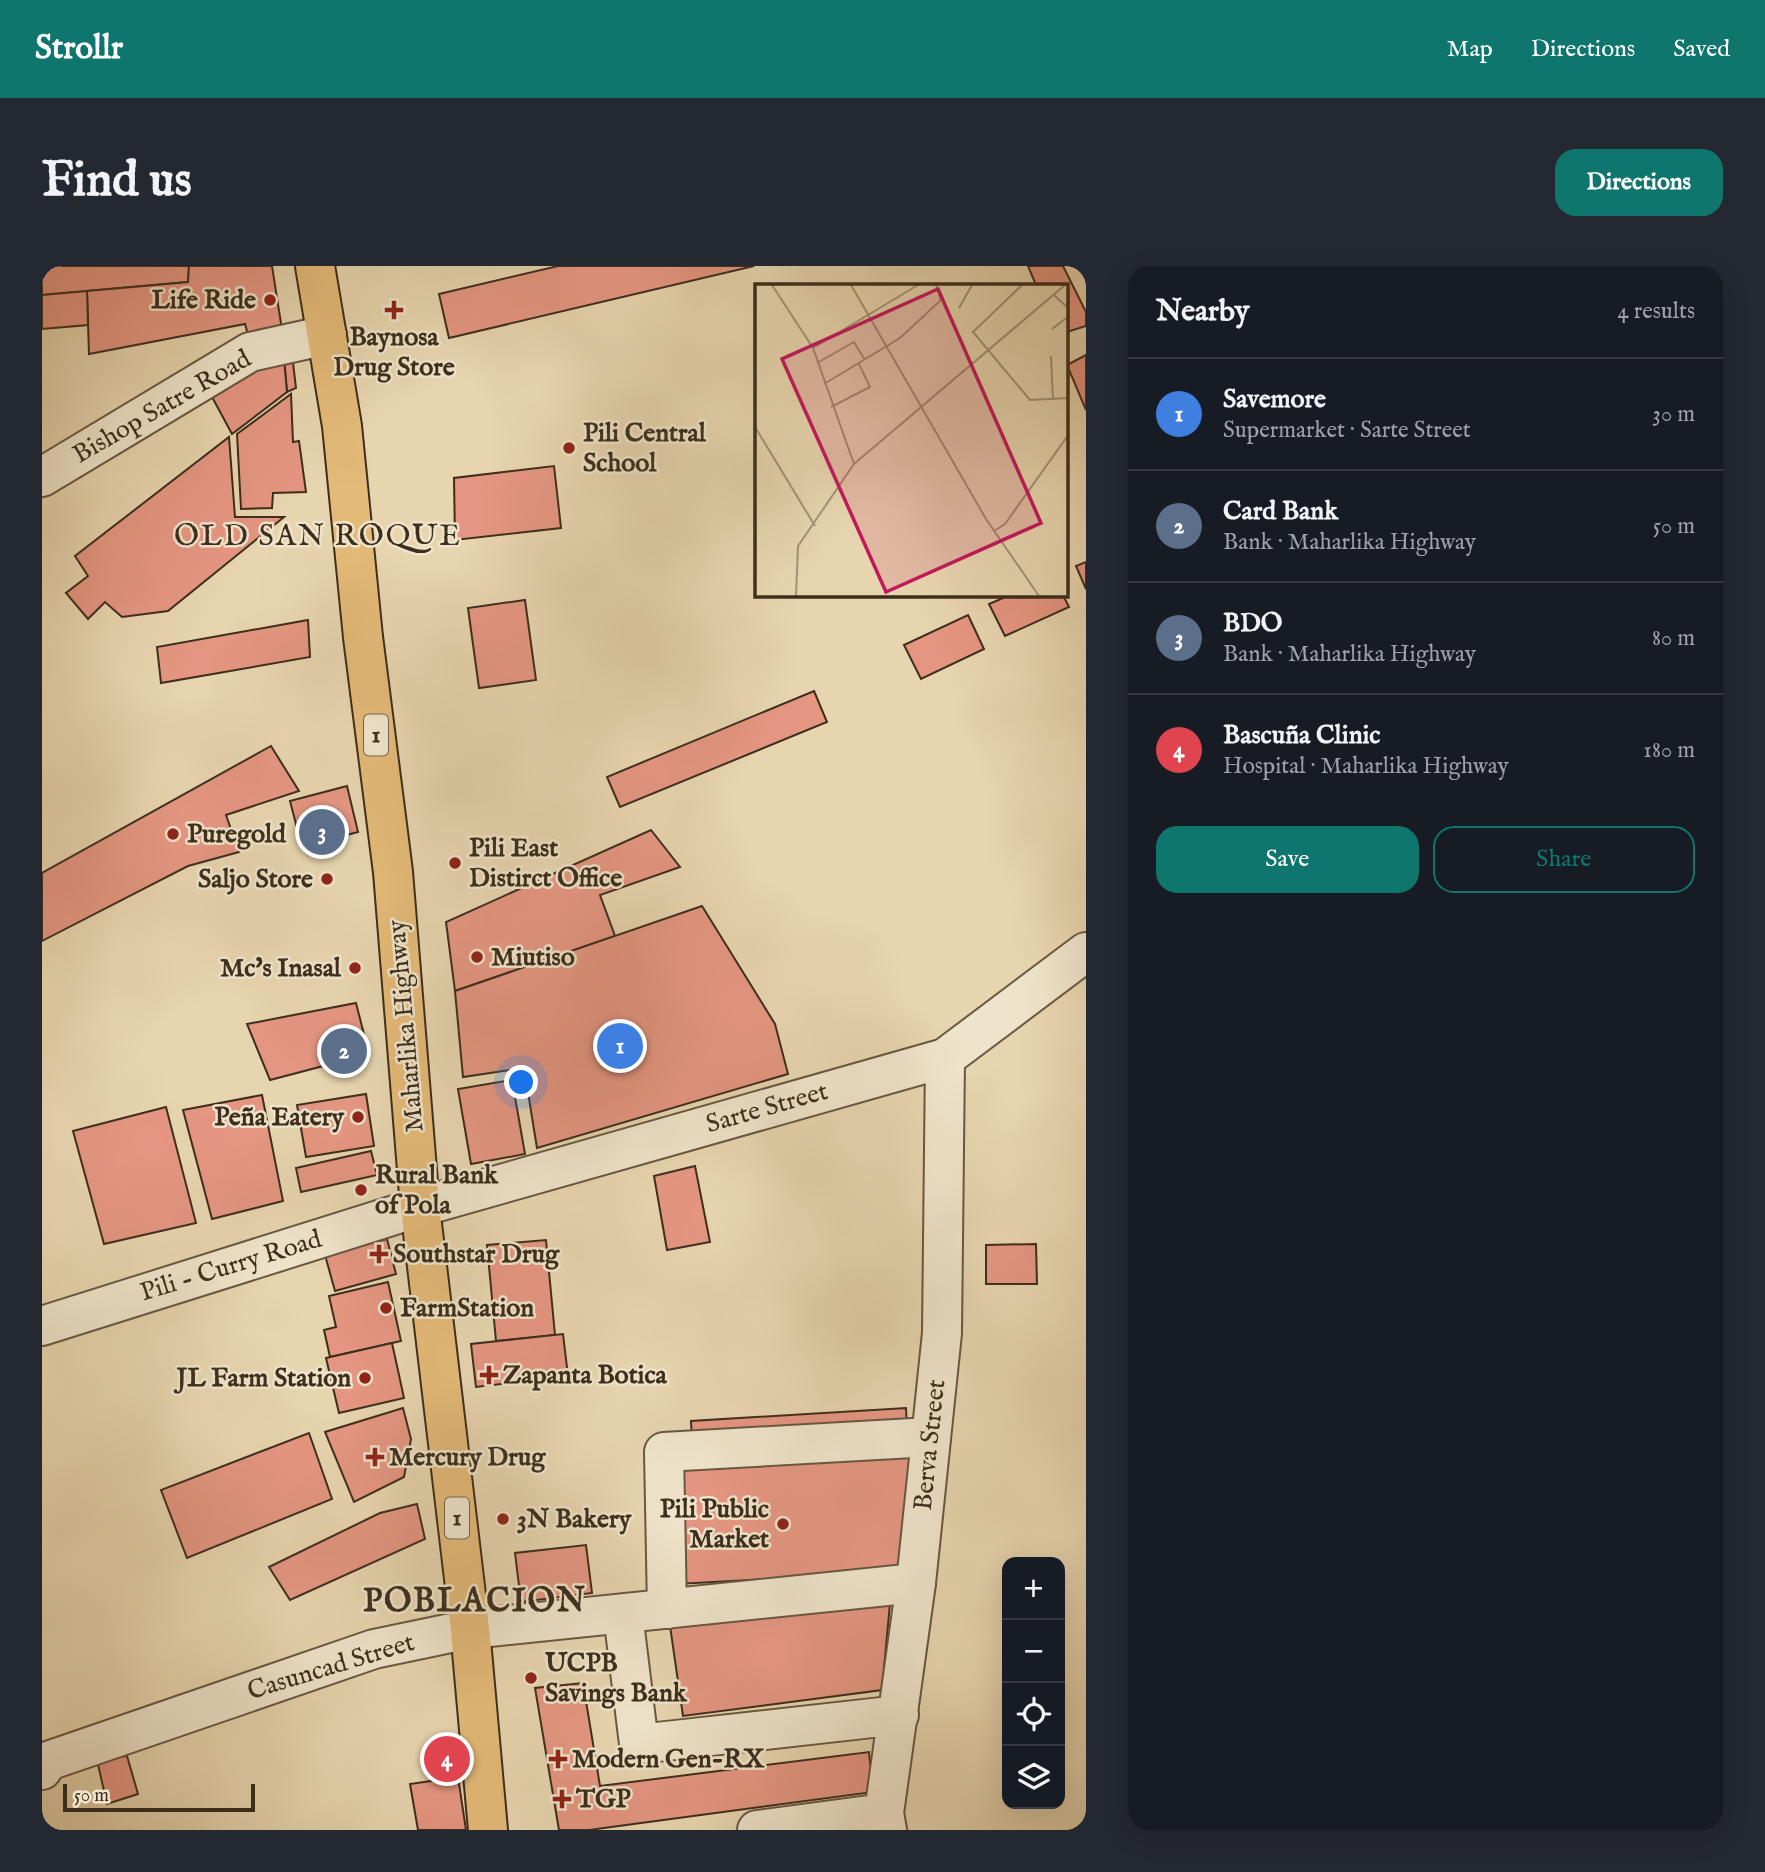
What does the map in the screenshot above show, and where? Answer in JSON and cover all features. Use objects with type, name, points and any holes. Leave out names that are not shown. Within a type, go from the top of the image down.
[{"type":"main road","name":"Maharlika Highway","points":[[315,266],[342,426],[363,637],[393,872],[420,1207],[470,1629],[488,1830]]},
{"type":"street","name":"Bishop Satre Road","points":[[42,477],[250,352],[327,335]]},
{"type":"street","name":"Sarte Street","points":[[420,1207],[945,1058],[1086,952]]},
{"type":"street","name":"Berva Street","points":[[886,1821],[916,1583],[942,1333],[945,1058]]},
{"type":"street","name":"Pili - Curry Road","points":[[42,1326],[420,1207]]},
{"type":"street","points":[[667,1609],[664,1452],[931,1437]]},
{"type":"street","name":"Casuncad Street","points":[[45,1765],[374,1649],[470,1629],[916,1583]]},
{"type":"street","points":[[623,1615],[639,1744],[899,1715]]},
{"type":"street","points":[[757,1830],[886,1821]]},
{"type":"building","points":[[42,266],[189,266],[188,282],[42,295]]},
{"type":"building","points":[[189,266],[272,266],[283,336],[251,346],[245,324],[89,354],[87,291],[188,282]]},
{"type":"building","points":[[558,266],[754,266],[449,338],[439,294]]},
{"type":"building","points":[[1028,266],[1063,266],[1086,312],[1086,326],[1068,332],[1068,284],[1036,284]]},
{"type":"building","points":[[87,291],[88,325],[42,329],[42,295]]},
{"type":"building","points":[[291,346],[296,388],[287,392],[283,348]]},
{"type":"building","points":[[283,348],[287,392],[232,434],[211,395]]},
{"type":"building","points":[[1086,355],[1086,410],[1068,367],[1068,364]]},
{"type":"building","points":[[291,394],[293,442],[299,441],[306,492],[273,493],[272,508],[241,509],[237,434]]},
{"type":"building","points":[[229,437],[235,517],[284,517],[168,611],[122,617],[105,602],[88,619],[66,593],[88,576],[75,556]]},
{"type":"building","points":[[554,466],[561,528],[455,540],[454,478]]},
{"type":"building","points":[[1086,562],[1086,589],[1076,566]]},
{"type":"building","points":[[1005,597],[1064,597],[1069,607],[1005,636],[989,604]]},
{"type":"building","points":[[525,600],[536,680],[479,688],[468,608]]},
{"type":"building","points":[[968,615],[984,649],[921,679],[904,645]]},
{"type":"building","points":[[308,620],[310,657],[161,683],[157,647]]},
{"type":"building","points":[[814,691],[827,722],[620,807],[607,777]]},
{"type":"building","name":"Puregold","points":[[271,746],[299,791],[226,815],[239,852],[188,866],[42,941],[42,873]]},
{"type":"building","points":[[347,786],[358,832],[302,847],[290,801]]},
{"type":"building","points":[[651,830],[680,867],[600,895],[615,936],[455,991],[446,922]]},
{"type":"building","points":[[702,906],[775,1024],[788,1074],[537,1148],[524,1068],[463,1077],[455,991]]},
{"type":"building","points":[[356,1003],[369,1054],[270,1080],[247,1024]]},
{"type":"building","points":[[512,1080],[525,1154],[471,1164],[458,1089]]},
{"type":"building","points":[[366,1094],[374,1146],[306,1157],[297,1105]]},
{"type":"building","points":[[262,1095],[283,1201],[212,1219],[183,1110]]},
{"type":"building","points":[[166,1107],[196,1223],[104,1244],[73,1131]]},
{"type":"building","points":[[371,1151],[377,1175],[301,1192],[296,1168]]},
{"type":"building","points":[[695,1166],[710,1242],[667,1250],[654,1176]]},
{"type":"building","points":[[387,1239],[396,1274],[335,1291],[325,1255]]},
{"type":"building","points":[[546,1240],[555,1335],[496,1341],[487,1245]]},
{"type":"building","points":[[1036,1244],[1037,1284],[986,1284],[986,1245]]},
{"type":"building","points":[[388,1282],[401,1341],[330,1357],[324,1330],[336,1327],[329,1296]]},
{"type":"building","points":[[563,1334],[568,1376],[476,1387],[471,1344]]},
{"type":"building","name":"JL Farm Station","points":[[392,1343],[404,1398],[339,1413],[326,1358]]},
{"type":"building","points":[[403,1408],[411,1439],[404,1477],[354,1502],[325,1432]]},
{"type":"building","points":[[906,1408],[907,1428],[692,1441],[691,1421]]},
{"type":"building","points":[[309,1433],[332,1499],[187,1558],[161,1490]]},
{"type":"building","points":[[915,1446],[898,1572],[677,1584],[671,1461]]},
{"type":"building","points":[[417,1504],[425,1539],[290,1600],[269,1567],[380,1513]]},
{"type":"building","points":[[586,1545],[592,1593],[521,1602],[515,1553]]},
{"type":"building","points":[[890,1603],[882,1690],[683,1716],[670,1626]]},
{"type":"building","points":[[583,1683],[600,1786],[869,1752],[873,1792],[589,1830],[559,1830],[535,1688]]},
{"type":"building","points":[[127,1756],[138,1794],[107,1804],[97,1760]]},
{"type":"building","points":[[458,1777],[466,1830],[418,1830],[410,1784]]},
{"type":"place","name":"Life Ride","points":[[270,300]]},
{"type":"place","name":"Baynosa Drug Store","points":[[394,310]]},
{"type":"place","name":"Pili Central School","points":[[569,448]]},
{"type":"place","name":"BDO","points":[[322,832]]},
{"type":"place","name":"Puregold","points":[[173,834]]},
{"type":"place","name":"Pili East Distirct Office","points":[[455,863]]},
{"type":"place","name":"Saljo Store","points":[[327,879]]},
{"type":"place","name":"Miutiso","points":[[477,957]]},
{"type":"place","name":"Mc's Inasal","points":[[355,968]]},
{"type":"place","name":"Savemore","points":[[620,1046]]},
{"type":"place","name":"Card Bank","points":[[344,1051]]},
{"type":"place","name":"Peña Eatery","points":[[358,1117]]},
{"type":"place","name":"Rural Bank of Pola","points":[[361,1190]]},
{"type":"place","name":"Southstar Drug","points":[[379,1254]]},
{"type":"place","name":"FarmStation","points":[[386,1308]]},
{"type":"place","name":"Zapanta Botica","points":[[489,1375]]},
{"type":"place","name":"JL Farm Station","points":[[365,1378]]},
{"type":"place","name":"Mercury Drug","points":[[375,1457]]},
{"type":"place","name":"3N Bakery","points":[[503,1519]]},
{"type":"place","name":"Pili Public Market","points":[[783,1524]]},
{"type":"place","name":"UCPB Savings Bank","points":[[531,1678]]},
{"type":"place","name":"Bascuña Clinic","points":[[447,1759]]},
{"type":"place","name":"Modern Gen-RX","points":[[558,1759]]},
{"type":"place","name":"TGP","points":[[562,1799]]},
{"type":"district","name":"OLD SAN ROQUE","points":[[318,537]]},
{"type":"district","name":"POBLACION","points":[[475,1602]]}]
